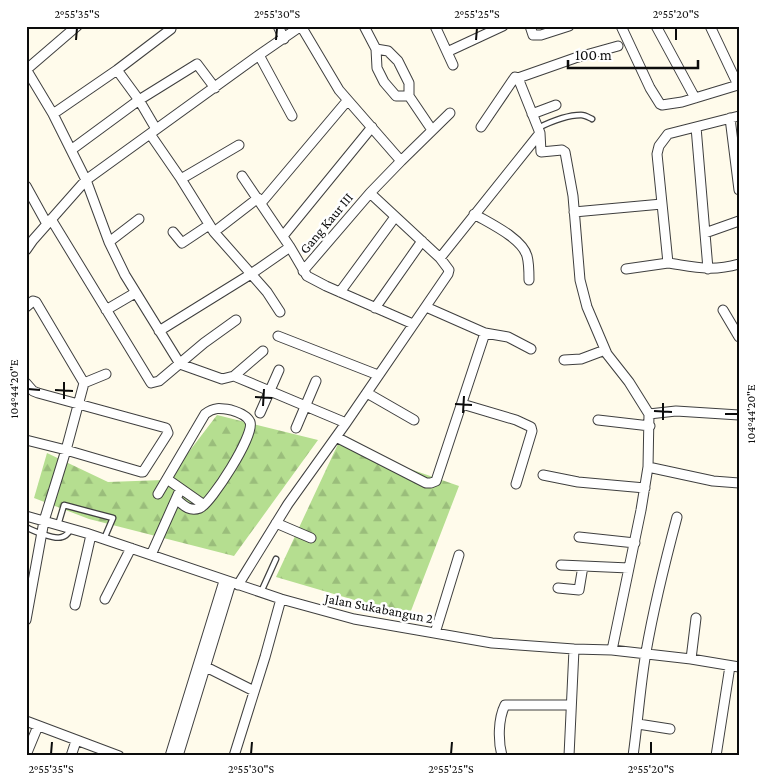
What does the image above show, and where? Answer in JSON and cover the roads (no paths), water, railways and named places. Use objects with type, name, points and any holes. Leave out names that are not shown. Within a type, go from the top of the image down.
[{"type":"street","points":[[77,26],[27,68],[53,114],[86,180],[109,242],[135,293],[180,364],[222,378],[234,376],[263,351]]},
{"type":"street","points":[[278,26],[284,39]]},
{"type":"street","points":[[26,250],[86,180],[301,26],[339,90],[402,161]]},
{"type":"street","points":[[364,26],[376,49],[376,64],[384,82],[396,96],[409,96]]},
{"type":"street","points":[[435,26],[454,66]]},
{"type":"street","points":[[447,52],[503,26]]},
{"type":"street","points":[[530,26],[533,34],[541,35],[569,26]]},
{"type":"street","points":[[621,26],[650,88],[660,104],[682,102],[738,84],[710,26]]},
{"type":"street","points":[[656,26],[695,98]]},
{"type":"street","points":[[53,114],[172,29]]},
{"type":"street","points":[[481,127],[514,77],[518,78],[575,58],[618,46]]},
{"type":"street","points":[[376,49],[388,52],[398,62],[409,83],[409,96],[432,130]]},
{"type":"street","points":[[259,55],[292,116]]},
{"type":"street","points":[[71,150],[139,100],[197,64],[215,88]]},
{"type":"street","points":[[117,70],[139,100],[153,131],[211,228],[267,292],[280,312]]},
{"type":"street","points":[[518,78],[539,130],[541,152],[562,150],[565,152],[574,212],[580,280],[587,307],[605,350],[629,382],[649,414],[648,467],[635,543],[612,650]]},
{"type":"street","points":[[173,232],[182,243],[259,201],[347,100]]},
{"type":"street","points":[[532,114],[556,105]]},
{"type":"street","name":"Gang Kaur III","points":[[303,271],[370,193],[450,113]]},
{"type":"street","points":[[668,263],[657,154],[659,146],[668,134],[734,117],[739,190]]},
{"type":"street","points":[[283,236],[372,127]]},
{"type":"street","points":[[696,128],[708,269]]},
{"type":"street","points":[[440,258],[539,130]]},
{"type":"street","points":[[181,178],[239,145]]},
{"type":"street","points":[[242,176],[283,236],[303,271],[314,280],[414,324]]},
{"type":"street","points":[[26,186],[151,383],[159,381],[204,343],[236,320]]},
{"type":"street","points":[[170,756],[231,583],[276,523],[449,272],[440,258],[370,193]]},
{"type":"street","points":[[574,212],[662,204]]},
{"type":"street","points":[[474,214],[510,236],[525,250],[528,260],[529,280]]},
{"type":"street","points":[[340,292],[395,216]]},
{"type":"street","points":[[109,242],[139,219]]},
{"type":"street","points":[[705,233],[739,222]]},
{"type":"street","points":[[376,308],[422,241]]},
{"type":"street","points":[[159,331],[251,274],[290,247]]},
{"type":"street","points":[[626,269],[668,263],[721,269],[739,264]]},
{"type":"street","points":[[106,310],[135,293]]},
{"type":"street","points":[[26,307],[33,301],[36,302],[84,382],[66,450],[44,521],[26,620]]},
{"type":"street","points":[[426,307],[485,333],[508,337],[531,349]]},
{"type":"street","points":[[723,310],[739,337]]},
{"type":"street","points":[[336,437],[426,483],[436,481],[485,333]]},
{"type":"street","points":[[278,336],[378,375]]},
{"type":"street","points":[[564,360],[581,359],[605,350]]},
{"type":"street","points":[[260,413],[279,370]]},
{"type":"street","points":[[84,382],[106,374]]},
{"type":"street","points":[[234,376],[346,423]]},
{"type":"street","points":[[296,428],[316,381]]},
{"type":"street","points":[[26,383],[33,391],[38,393],[166,428],[168,433],[142,472],[26,440]]},
{"type":"street","points":[[367,393],[414,420]]},
{"type":"street","points":[[462,404],[516,420],[531,427],[532,432],[516,484]]},
{"type":"street","points":[[158,494],[198,425],[209,411],[214,408],[222,408],[246,416],[250,426],[239,456],[204,505],[194,510],[187,509],[176,500]]},
{"type":"street","points":[[649,414],[676,411],[739,415]]},
{"type":"street","points":[[598,420],[650,426]]},
{"type":"street","points":[[648,467],[706,479],[739,483]]},
{"type":"street","points":[[543,474],[578,482],[644,488]]},
{"type":"street","points":[[167,479],[180,490],[204,505]]},
{"type":"street","points":[[151,555],[180,490]]},
{"type":"street","name":"Jalan Sukabangun 2","points":[[26,516],[104,539],[281,599],[354,619],[492,643],[612,650],[734,666]]},
{"type":"street","points":[[633,756],[646,654],[658,591],[677,517]]},
{"type":"street","points":[[276,523],[311,538]]},
{"type":"street","points":[[75,604],[91,535]]},
{"type":"street","points":[[579,538],[635,543]]},
{"type":"street","points":[[105,599],[131,548]]},
{"type":"street","points":[[434,633],[459,555]]},
{"type":"street","points":[[561,565],[629,568]]},
{"type":"street","points":[[558,588],[579,590],[583,566]]},
{"type":"street","points":[[178,756],[231,583]]},
{"type":"street","points":[[234,756],[281,599]]},
{"type":"street","points":[[691,659],[696,618]]},
{"type":"street","points":[[569,756],[574,649]]},
{"type":"street","points":[[716,756],[734,666]]},
{"type":"street","points":[[206,667],[254,691]]},
{"type":"street","points":[[502,756],[500,724],[505,705],[570,705]]},
{"type":"street","points":[[26,721],[119,756]]},
{"type":"street","points":[[638,724],[670,729]]},
{"type":"street","points":[[26,755],[38,726]]},
{"type":"street","points":[[71,756],[76,741]]},
{"type":"lane","points":[[539,130],[583,114],[592,119]]},
{"type":"lane","points":[[58,525],[64,505],[113,518],[104,539]]},
{"type":"lane","points":[[26,527],[42,534],[61,538],[66,536],[71,529]]},
{"type":"lane","points":[[261,592],[276,559]]}]
